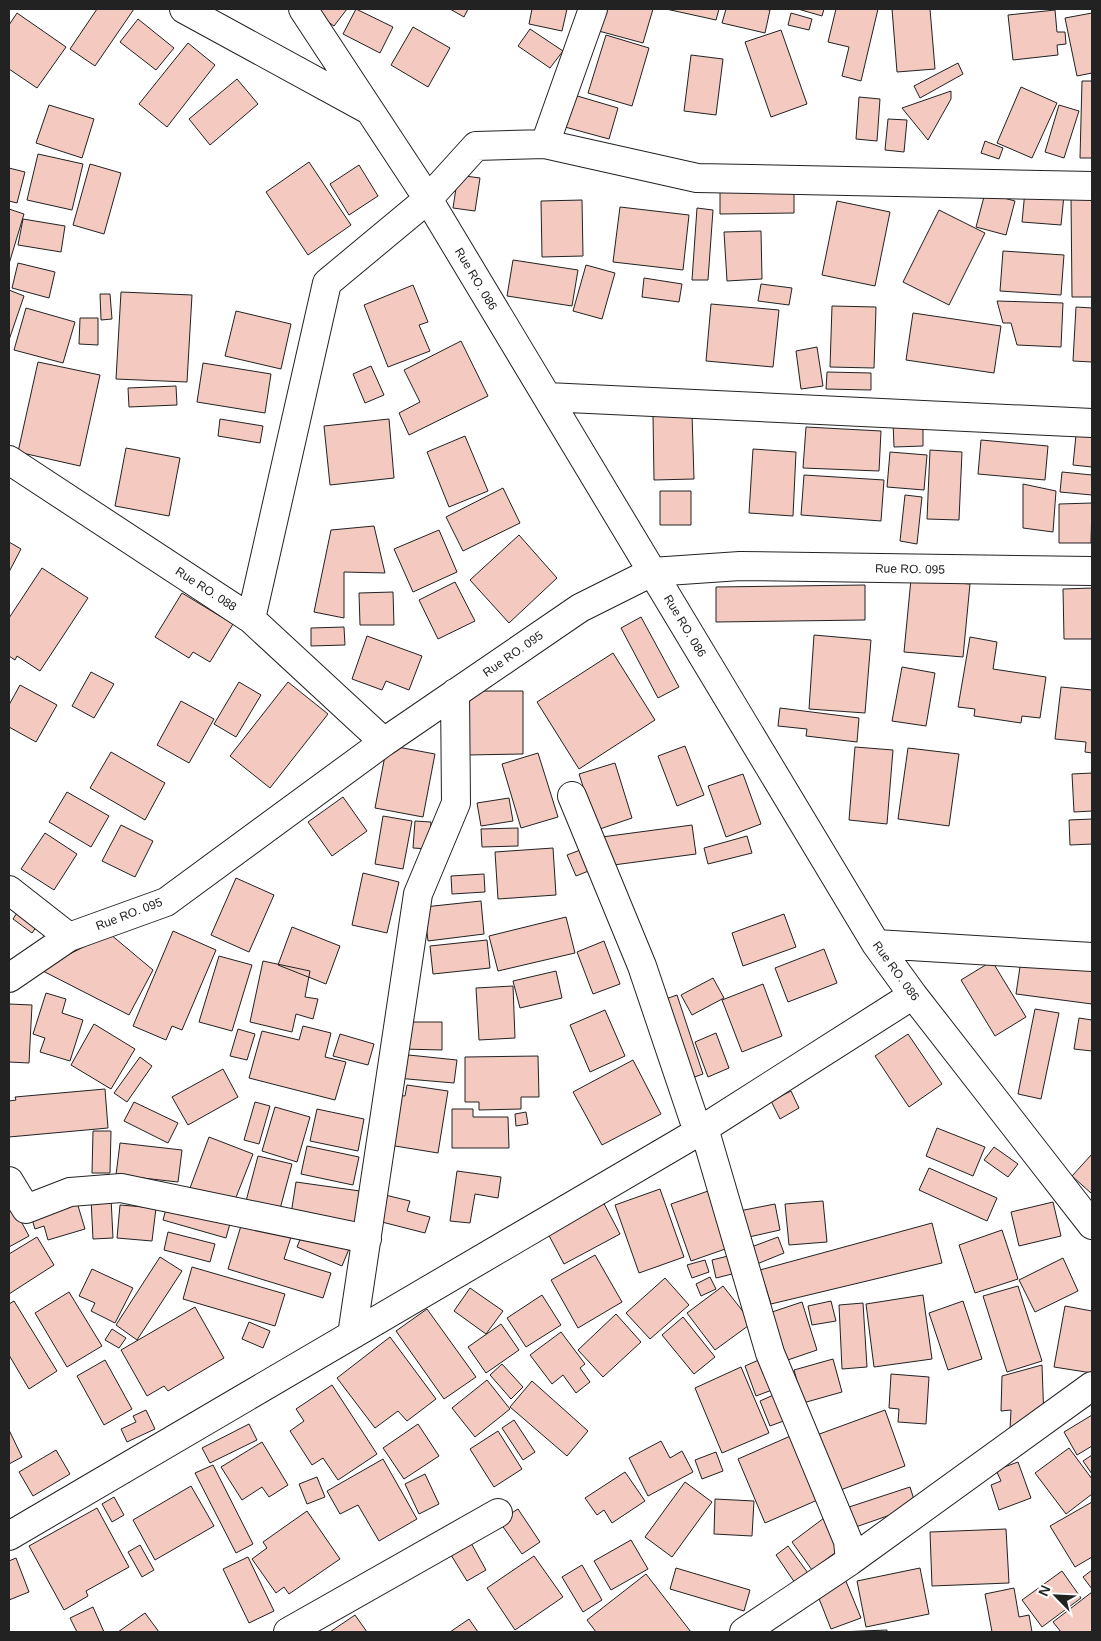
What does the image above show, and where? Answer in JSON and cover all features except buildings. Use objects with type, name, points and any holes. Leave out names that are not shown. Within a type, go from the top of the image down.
[{"type":"street","points":[[184,9],[371,111]]},
{"type":"street","points":[[545,144],[593,9]]},
{"type":"street","name":"Rue RO. 086","points":[[305,10],[428,199],[876,944],[913,995],[1092,1225]]},
{"type":"street","points":[[251,619],[327,283],[428,199],[476,146],[545,144],[697,178],[1092,186]]},
{"type":"street","points":[[547,396],[1092,423]]},
{"type":"street","name":"Rue RO. 088","points":[[9,460],[251,619],[384,742]]},
{"type":"street","name":"Rue RO. 095","points":[[9,978],[69,937],[166,902],[384,742],[580,608],[652,572],[740,566],[1092,571]]},
{"type":"street","points":[[352,1335],[418,894],[456,803],[455,694]]},
{"type":"street","points":[[572,796],[642,966],[701,1130],[770,1353],[848,1541],[850,1561]]},
{"type":"street","points":[[9,890],[69,937]]},
{"type":"street","points":[[876,944],[1092,957]]},
{"type":"street","points":[[9,1536],[701,1130],[913,995]]},
{"type":"street","points":[[9,1181],[26,1209],[70,1192],[120,1188],[367,1239]]},
{"type":"street","points":[[744,1632],[850,1561],[1092,1386]]},
{"type":"street","points":[[288,1632],[498,1513]]}]
